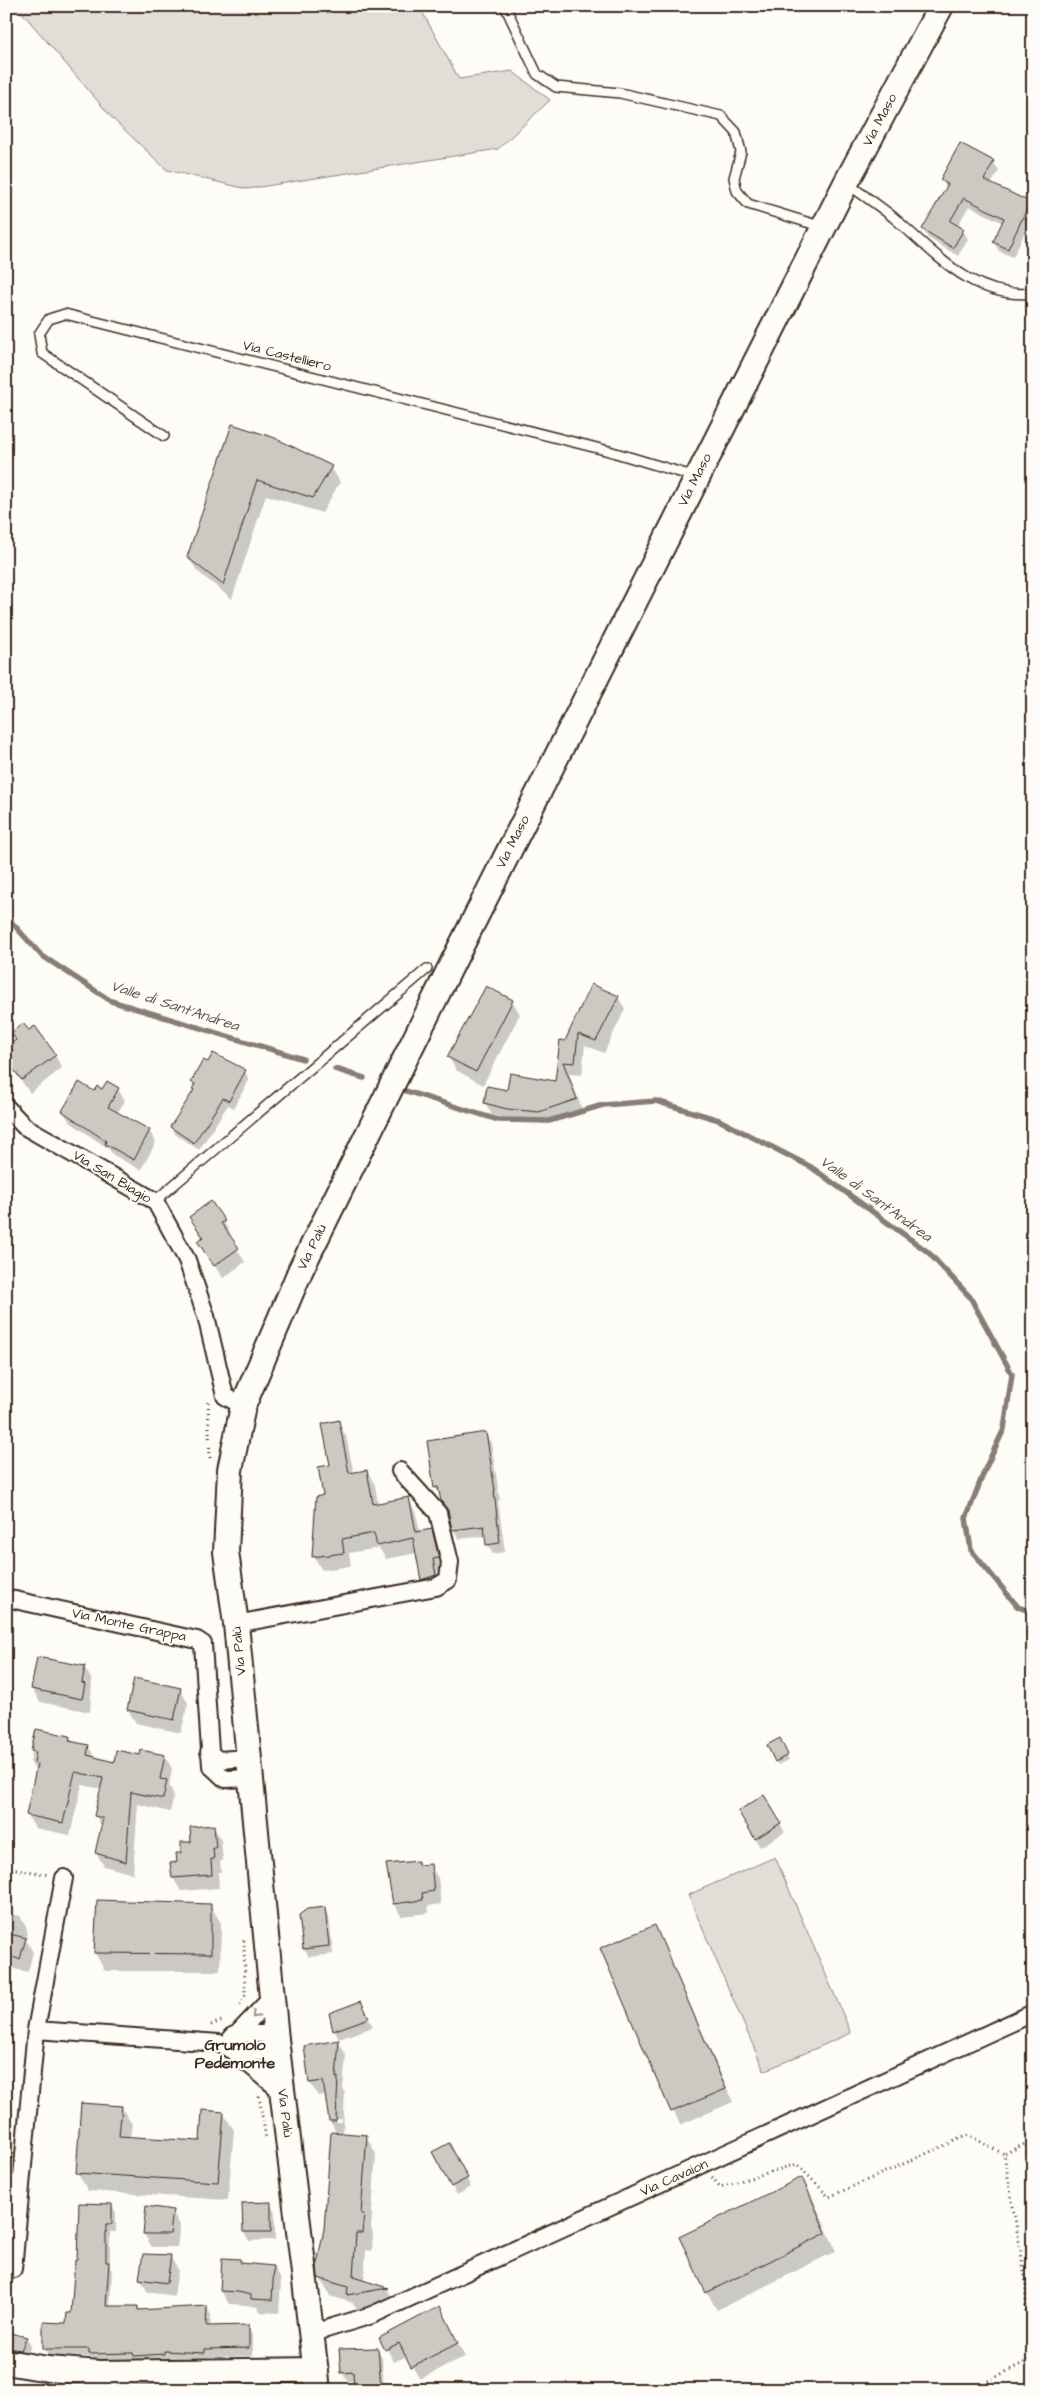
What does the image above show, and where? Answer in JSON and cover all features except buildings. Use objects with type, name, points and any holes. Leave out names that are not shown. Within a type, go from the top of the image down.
[{"type":"main road","name":"Via Maso","points":[[455,958],[846,183],[941,6]]},
{"type":"main road","name":"Via Palù","points":[[317,2380],[276,2041],[251,1768],[236,1624],[226,1552],[230,1470],[243,1406],[301,1269],[455,958]]},
{"type":"main road","points":[[6,2362],[48,2369],[100,2373],[317,2380]]},
{"type":"street","name":"Via San Biagio","points":[[6,1107],[24,1126],[155,1201],[187,1260],[206,1316],[225,1396],[243,1406]]},
{"type":"street","points":[[236,1624],[436,1587],[448,1580],[450,1562],[438,1513],[400,1471]]},
{"type":"street","name":"Via Monte Grappa","points":[[6,1598],[197,1640],[203,1644],[209,1752],[212,1766],[225,1779],[251,1768]]},
{"type":"street","points":[[13,2269],[14,2184],[36,2030],[64,1878]]},
{"type":"street","points":[[219,2043],[237,2034],[272,1997]]},
{"type":"street","name":"Via Cavaion","points":[[311,2331],[323,2330],[372,2315],[1033,2013]]},
{"type":"street","points":[[36,2030],[219,2043],[234,2052],[282,2092]]},
{"type":"street","points":[[234,2052],[265,2052],[276,2041],[264,2034],[237,2034]]},
{"type":"lane","points":[[505,6],[537,74],[556,87],[620,93],[721,116],[736,132],[741,152],[734,178],[737,190],[748,204],[813,224],[822,231]]},
{"type":"lane","points":[[846,183],[891,216],[957,273],[990,290],[1017,295],[1033,293]]},
{"type":"lane","name":"Via Castelliero","points":[[164,436],[42,353],[39,334],[49,319],[65,314],[609,451],[696,477]]},
{"type":"lane","points":[[155,1201],[427,969]]},
{"type":"path","points":[[6,1866],[64,1878]]},
{"type":"path","points":[[236,2011],[245,1996],[244,1928]]},
{"type":"path","points":[[211,2024],[232,2018]]},
{"type":"path","points":[[259,2091],[266,2142]]},
{"type":"path","points":[[703,2165],[720,2187],[797,2164],[829,2197],[968,2135],[1004,2154]]},
{"type":"path","points":[[1004,2154],[1033,2140]]},
{"type":"path","points":[[1004,2154],[1026,2282],[1026,2310],[1033,2328]]},
{"type":"path","points":[[970,2390],[1033,2358]]},
{"type":"shaded area","points":[[6,6],[419,6],[459,79],[512,71],[550,100],[498,149],[247,189],[167,170],[113,119],[19,9],[6,9]]},
{"type":"shaded area","points":[[775,1857],[851,2033],[764,2071],[688,1895]]},
{"type":"waterway","name":"Valle di Sant'Andrea","points":[[6,916],[41,955],[111,1001],[303,1059]]},
{"type":"waterway","name":"Valle di Sant'Andrea","points":[[335,1069],[364,1078]]},
{"type":"waterway","name":"Valle di Sant'Andrea","points":[[406,1091],[498,1120],[549,1121],[603,1105],[656,1101],[719,1120],[811,1167],[928,1252],[970,1297],[1012,1374],[1004,1429],[986,1467],[966,1518],[971,1550],[1018,1607],[1029,1611],[1033,1608]]},
{"type":"district","name":"Grumolo Pedemonte","points":[[235,2054]]}]
